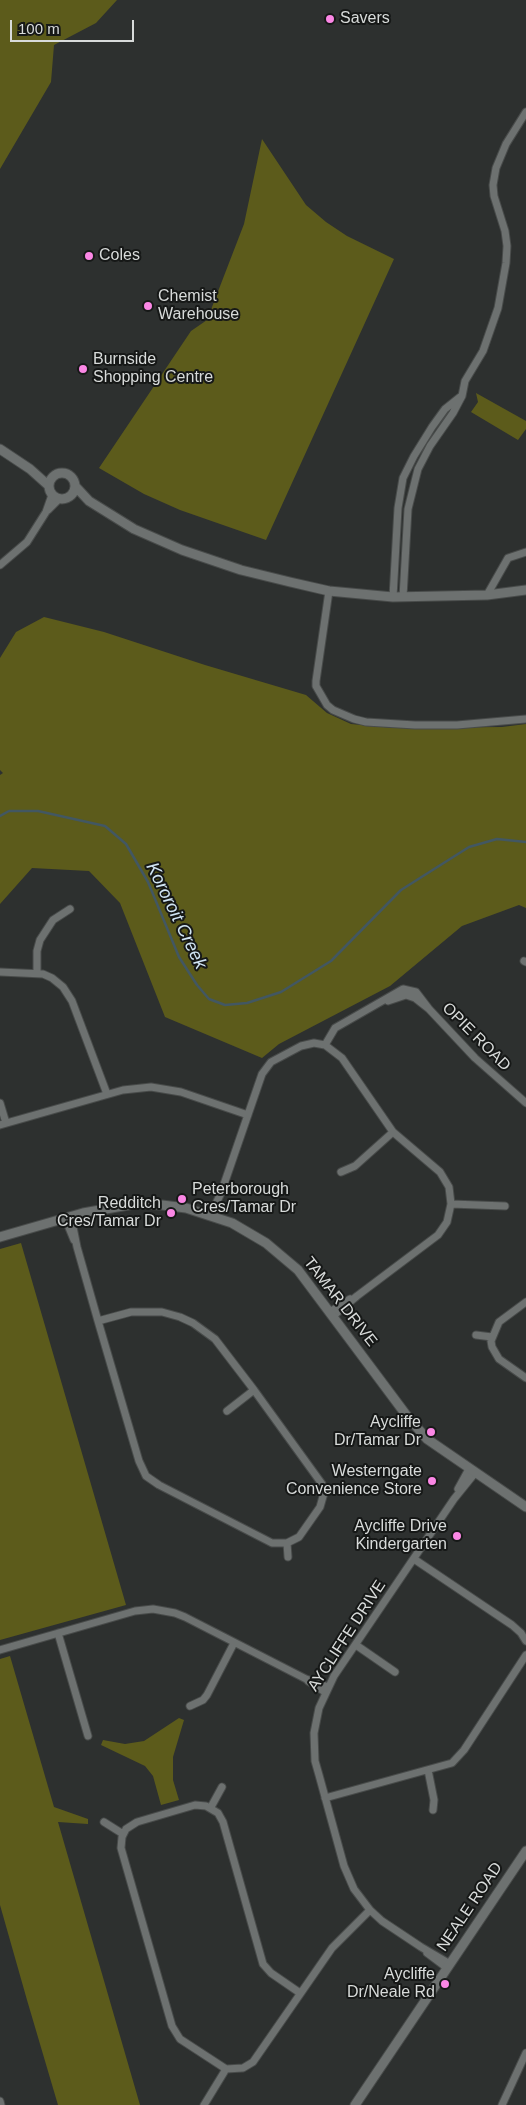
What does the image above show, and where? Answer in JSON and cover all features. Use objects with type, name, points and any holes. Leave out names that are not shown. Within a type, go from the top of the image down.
[{"type":"street","points":[[404,597],[408,509],[412,487],[418,469],[430,446],[453,413],[462,396],[465,382],[489,337],[498,308],[506,263],[505,231],[494,196],[493,185],[496,168],[506,144],[526,112]]},
{"type":"street","points":[[393,597],[398,508],[403,478],[414,456],[445,409],[462,396]]},
{"type":"street","points":[[0,449],[30,469],[60,498],[89,501]]},
{"type":"street","points":[[30,469],[54,476]]},
{"type":"street","points":[[49,486],[54,476],[60,473],[69,475],[74,480],[76,487],[89,501],[134,529],[182,550],[241,570],[329,591],[404,597],[487,595],[526,590]]},
{"type":"street","points":[[0,565],[27,542],[46,512],[60,498],[72,495],[76,487]]},
{"type":"street","points":[[487,595],[508,558],[526,552]]},
{"type":"street","points":[[329,591],[316,686],[327,705],[333,710],[366,722],[415,725],[457,725],[526,719]]},
{"type":"street","points":[[37,972],[37,951],[40,940],[53,920],[70,909]]},
{"type":"street","points":[[0,972],[37,972],[52,978],[68,993],[108,1094]]},
{"type":"street","name":"OPIE ROAD","points":[[325,1045],[334,1028],[379,1004],[411,993],[429,1009],[475,1058],[523,1101]]},
{"type":"street","points":[[213,1215],[262,1074],[271,1062],[301,1046],[314,1043],[325,1045],[342,1058],[393,1132],[440,1172],[449,1187],[451,1204],[447,1222],[438,1235],[332,1314]]},
{"type":"street","points":[[0,1103],[3,1124],[108,1094],[136,1088],[166,1089],[248,1115]]},
{"type":"street","points":[[523,1101],[526,1091]]},
{"type":"street","points":[[341,1172],[355,1166],[393,1132]]},
{"type":"street","name":"TAMAR DRIVE","points":[[0,1237],[112,1206],[141,1204],[174,1206],[213,1215],[243,1228],[278,1251],[298,1270],[416,1428],[439,1448],[526,1507]]},
{"type":"street","points":[[451,1204],[505,1206]]},
{"type":"street","points":[[68,1217],[77,1247],[98,1321],[139,1462],[146,1476],[159,1485],[266,1540],[287,1544],[299,1537],[320,1508],[324,1493],[322,1484],[215,1339],[193,1323],[180,1317],[146,1311],[118,1314],[98,1321]]},
{"type":"street","points":[[526,1302],[499,1322],[492,1338],[492,1346],[499,1359],[526,1378]]},
{"type":"street","points":[[476,1335],[492,1338]]},
{"type":"street","points":[[227,1411],[254,1390]]},
{"type":"street","name":"AYCLIFFE DRIVE","points":[[449,1966],[382,1921],[370,1910],[348,1878],[315,1761],[314,1746],[316,1718],[326,1690],[472,1471]]},
{"type":"street","points":[[287,1544],[288,1557]]},
{"type":"street","points":[[414,1559],[512,1625],[521,1633],[526,1641]]},
{"type":"street","points":[[0,1650],[135,1611],[153,1609],[175,1613],[326,1690]]},
{"type":"street","points":[[58,1633],[88,1736]]},
{"type":"street","points":[[190,1706],[207,1695],[234,1643]]},
{"type":"street","points":[[356,1645],[395,1672]]},
{"type":"street","points":[[325,1798],[452,1762],[461,1755],[526,1655]]},
{"type":"street","points":[[428,1770],[434,1796],[433,1810]]},
{"type":"street","points":[[211,1808],[222,1787]]},
{"type":"street","points":[[300,1993],[271,1973],[263,1964],[223,1822],[218,1813],[211,1808],[196,1805],[129,1826],[120,1842],[122,1856],[172,2026],[176,2035],[184,2042],[226,2069],[243,2068],[253,2062],[332,1948],[370,1910]]},
{"type":"street","points":[[104,1822],[123,1834]]},
{"type":"street","name":"NEALE ROAD","points":[[355,2105],[526,1851]]},
{"type":"street","points":[[502,2105],[526,2052]]},
{"type":"street","points":[[204,2105],[226,2069]]},
{"type":"street","points":[[0,2100],[1,2105]]},
{"type":"shaded area","points":[[0,0],[117,0],[96,23],[54,45],[51,82],[0,169]]},
{"type":"shaded area","points":[[262,139],[306,205],[347,236],[394,259],[266,540],[180,510],[144,494],[99,468],[191,331],[207,320],[244,224]]},
{"type":"shaded area","points":[[476,393],[526,421],[526,429],[518,440],[471,412],[478,402]]},
{"type":"shaded area","points":[[44,617],[104,632],[306,695],[327,713],[351,724],[394,728],[502,727],[526,724],[526,908],[519,905],[462,926],[390,986],[279,1044],[262,1058],[165,1017],[120,903],[89,871],[32,868],[0,904],[0,775],[3,773],[0,770],[0,658],[16,632]]},
{"type":"shaded area","points":[[21,1243],[126,1605],[0,1640],[0,1249]]},
{"type":"shaded area","points":[[10,1656],[54,1807],[88,1819],[88,1824],[58,1822],[140,2105],[58,2105],[27,2000],[0,1905],[0,1659]]},
{"type":"shaded area","points":[[179,1718],[184,1720],[173,1757],[173,1780],[179,1800],[161,1805],[153,1776],[145,1766],[101,1745],[103,1740],[125,1744],[144,1741]]},
{"type":"waterway","name":"Kororoit Creek","points":[[0,816],[9,811],[38,811],[105,826],[126,844],[148,882],[179,957],[197,985],[209,999],[225,1005],[247,1003],[281,992],[331,961],[401,890],[469,847],[497,839],[526,842]]},
{"type":"place","name":"Savers","points":[[330,19]]},
{"type":"place","name":"Coles","points":[[89,256]]},
{"type":"place","name":"Chemist Warehouse","points":[[148,306]]},
{"type":"place","name":"Burnside Shopping Centre","points":[[83,369]]},
{"type":"place","name":"Peterborough Cres/Tamar Dr","points":[[182,1199]]},
{"type":"place","name":"Redditch Cres/Tamar Dr","points":[[171,1213]]},
{"type":"place","name":"Aycliffe Dr/Tamar Dr","points":[[431,1432]]},
{"type":"place","name":"Westerngate Convenience Store","points":[[432,1481]]},
{"type":"place","name":"Aycliffe Drive Kindergarten","points":[[457,1536]]},
{"type":"place","name":"Aycliffe Dr/Neale Rd","points":[[445,1984]]}]
